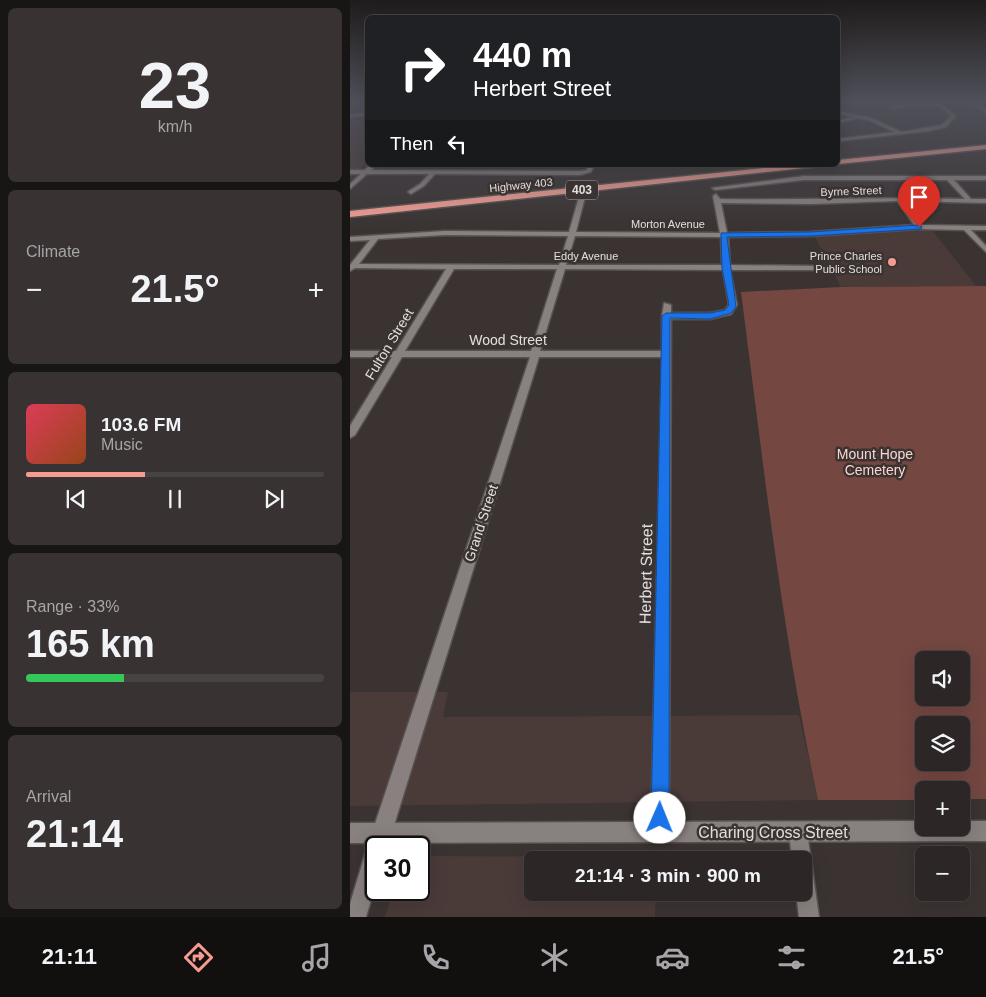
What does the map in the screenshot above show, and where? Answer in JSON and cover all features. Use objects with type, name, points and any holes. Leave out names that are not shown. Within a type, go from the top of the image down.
[{"type":"highway","points":[[840,156],[967,144]]},
{"type":"highway","points":[[840,162],[986,147]]},
{"type":"highway","name":"Highway 403","points":[[350,208],[738,167]]},
{"type":"highway","name":"Highway 403","points":[[350,214],[794,167]]},
{"type":"main road","points":[[350,187],[372,167]]},
{"type":"main road","name":"Charing Cross Street","points":[[430,842],[660,832],[986,831]]},
{"type":"main road","name":"Charing Cross Street","points":[[350,833],[365,839]]},
{"type":"street","points":[[445,172],[449,167]]},
{"type":"street","points":[[350,172],[587,172],[590,167]]},
{"type":"street","points":[[411,192],[422,185],[434,172]]},
{"type":"street","name":"Herbert Street","points":[[660,832],[666,311],[710,316],[728,312],[733,305],[726,268],[724,234],[715,185],[804,178],[949,178]]},
{"type":"street","points":[[949,178],[986,178]]},
{"type":"street","points":[[949,178],[970,201]]},
{"type":"street","name":"Grand Street","points":[[381,836],[535,354],[582,197]]},
{"type":"street","points":[[899,200],[919,227]]},
{"type":"street","name":"Byrne Street","points":[[717,201],[986,201]]},
{"type":"street","name":"Morton Avenue","points":[[350,239],[445,232],[810,234],[919,227],[986,228]]},
{"type":"street","points":[[966,228],[986,250]]},
{"type":"street","points":[[352,269],[376,237]]},
{"type":"street","name":"Eddy Avenue","points":[[352,269],[451,267],[819,268]]},
{"type":"street","name":"Fulton Street","points":[[350,435],[451,267]]},
{"type":"street","name":"Wood Street","points":[[350,354],[667,354]]},
{"type":"street","points":[[798,832],[801,851]]},
{"type":"street","name":"Grand Street","points":[[356,917],[365,887]]},
{"type":"street","points":[[807,901],[809,917]]},
{"type":"shaded area","points":[[350,144],[365,144],[365,164],[355,173],[350,173]]},
{"type":"shaded area","name":"Prince Charles Public School","points":[[903,230],[932,230],[976,286],[841,287],[815,237]]},
{"type":"shaded area","points":[[350,692],[448,692],[443,717],[799,715],[818,800],[350,806]]},
{"type":"shaded area","points":[[430,856],[524,856],[524,901],[656,901],[655,917],[385,917],[390,901],[430,901]]},
{"type":"green space","name":"Mount Hope Cemetery","points":[[986,286],[986,799],[970,799],[970,781],[915,781],[915,800],[818,800],[805,737],[784,611],[741,292],[841,287]]},
{"type":"place","name":"Prince Charles Public School","points":[[892,262]]},
{"type":"route","points":[[660,818],[666,316],[710,316],[728,312],[733,305],[726,268],[724,234],[810,234],[919,227]]}]
